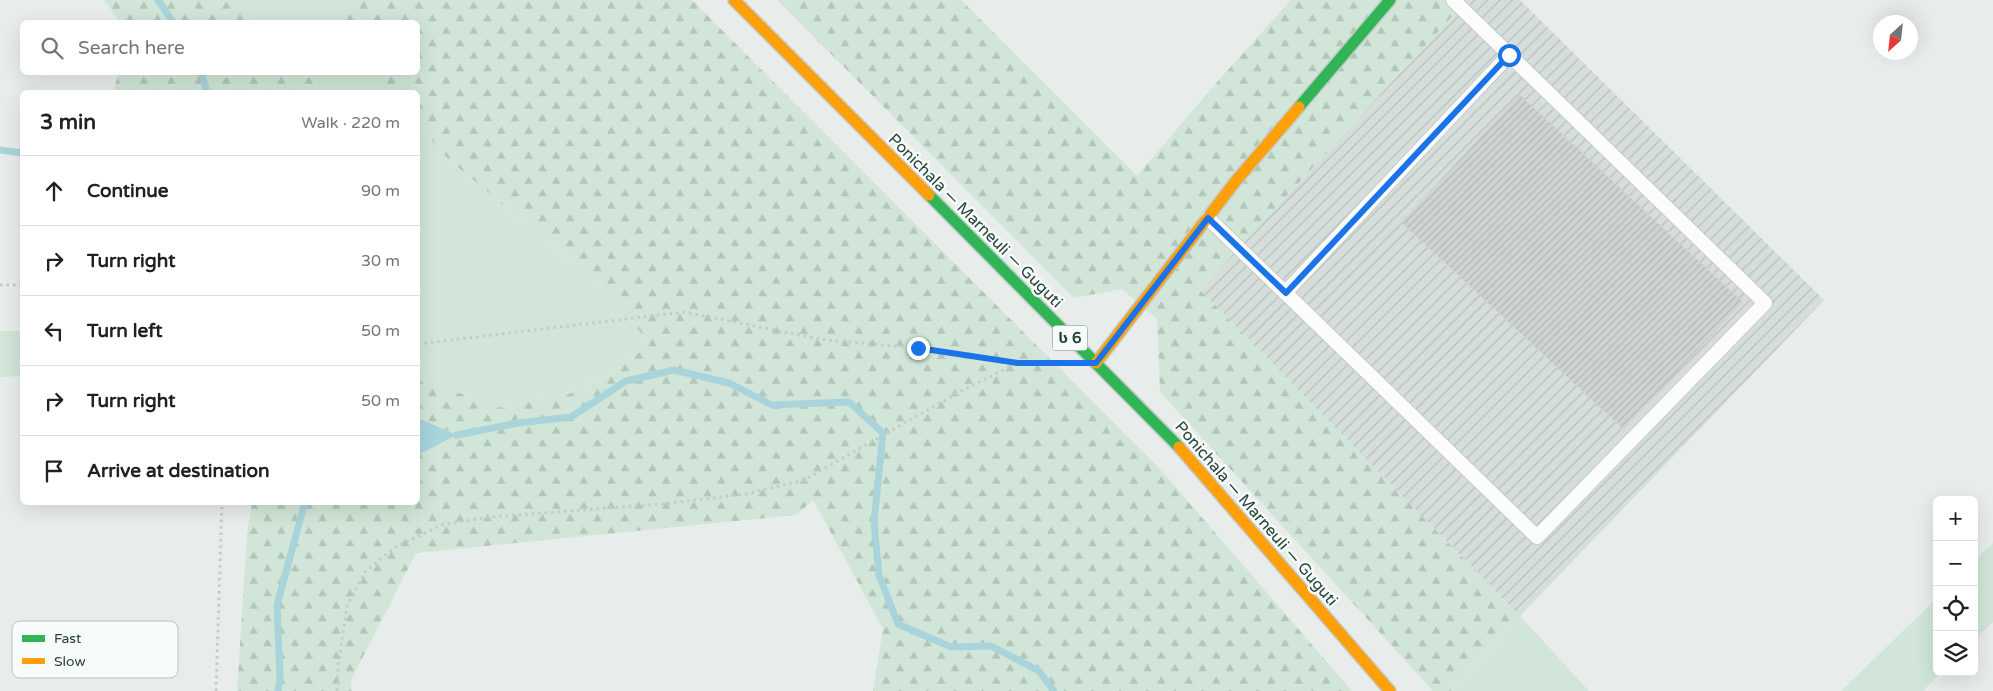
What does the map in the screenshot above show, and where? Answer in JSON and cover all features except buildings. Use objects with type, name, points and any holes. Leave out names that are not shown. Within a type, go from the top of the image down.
[{"type":"main road","name":"Ponichala — Marneuli — Guguti","points":[[734,0],[1172,439],[1390,691]]},
{"type":"main road","points":[[1096,363],[1235,182],[1390,0]]},
{"type":"lane","points":[[1208,218],[1537,537],[1765,303],[1453,0]]},
{"type":"lane","points":[[1286,293],[1509,55]]},
{"type":"path","points":[[0,285],[20,285]]},
{"type":"path","points":[[420,344],[684,312],[825,340],[918,348],[1018,363],[1096,363]]},
{"type":"path","points":[[337,691],[338,666],[347,606],[365,572],[395,547],[442,525],[490,517],[662,504],[746,494],[804,480],[960,391],[1018,363]]},
{"type":"path","points":[[216,691],[222,505]]},
{"type":"shaded area","points":[[1467,0],[1520,0],[1824,300],[1520,616],[1200,290]]},
{"type":"green space","points":[[104,0],[236,0],[255,20],[119,20]]},
{"type":"green space","points":[[236,0],[346,0],[345,20],[255,20]]},
{"type":"green space","points":[[346,0],[692,0],[1159,468],[1352,691],[873,691],[883,629],[813,500],[796,515],[416,553],[351,680],[352,691],[237,691],[247,534],[252,505],[420,505],[420,454],[457,435],[420,419],[420,380],[503,408],[569,394],[621,367],[650,343],[597,283],[446,157],[420,126],[420,90],[389,90],[375,75],[420,75],[420,20],[345,20]]},
{"type":"green space","points":[[777,0],[961,0],[1137,176],[1218,81],[1291,0],[1467,0],[1200,290],[1520,616],[1451,691],[1433,691],[1160,392],[1157,319],[1122,289],[1074,298]]},
{"type":"green space","points":[[118,75],[307,75],[318,86],[318,90],[114,90]]},
{"type":"green space","points":[[307,75],[375,75],[389,90],[318,90],[318,86]]},
{"type":"green space","points":[[420,126],[446,157],[597,283],[650,343],[621,367],[569,394],[503,408],[420,380]]},
{"type":"green space","points":[[0,331],[20,331],[20,376],[0,377]]},
{"type":"green space","points":[[1993,543],[1993,622],[1978,636],[1978,586],[1978,557]]},
{"type":"green space","points":[[1933,602],[1933,676],[1938,676],[1923,691],[1841,691]]},
{"type":"green space","points":[[1520,616],[1589,691],[1451,691]]},
{"type":"water","points":[[420,419],[457,435],[420,454]]},
{"type":"waterway","points":[[158,0],[172,20]]},
{"type":"waterway","points":[[202,75],[206,90]]},
{"type":"waterway","points":[[0,150],[20,153]]},
{"type":"waterway","points":[[457,435],[518,423],[571,417],[626,381],[674,370],[729,383],[772,405],[849,402],[883,433],[874,522],[879,575],[898,624],[951,647],[991,646],[1039,671],[1054,691]]},
{"type":"waterway","points":[[278,691],[280,678],[277,605],[304,505]]},
{"type":"traffic: fast","points":[[1299,107],[1390,0]]},
{"type":"traffic: fast","points":[[929,195],[1179,447]]},
{"type":"traffic: slow","points":[[734,0],[929,195]]},
{"type":"traffic: slow","points":[[1096,363],[1235,182],[1299,107]]},
{"type":"traffic: slow","points":[[1179,447],[1390,691]]},
{"type":"route","points":[[918,348],[1018,363],[1096,363],[1208,218],[1286,293],[1509,55]]}]
